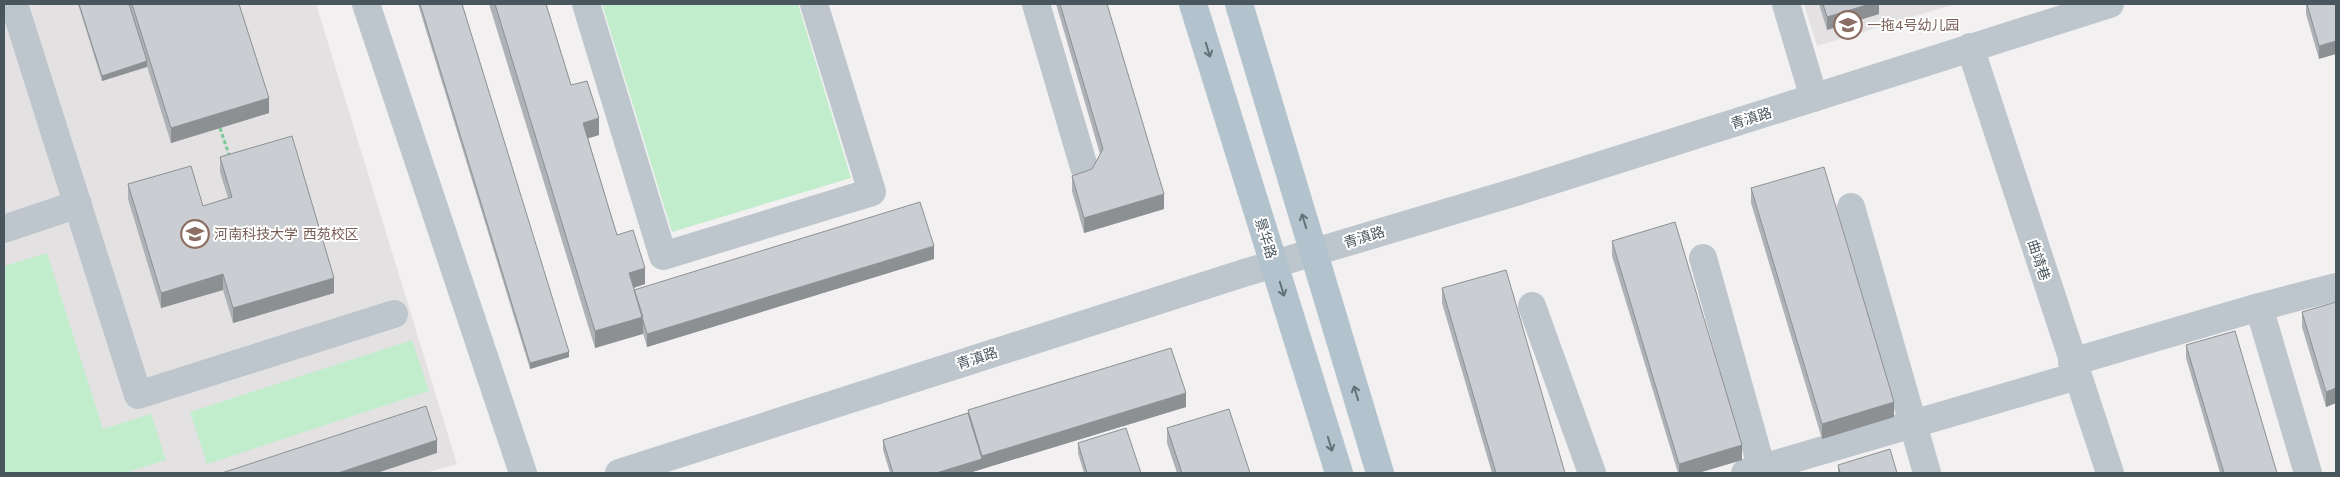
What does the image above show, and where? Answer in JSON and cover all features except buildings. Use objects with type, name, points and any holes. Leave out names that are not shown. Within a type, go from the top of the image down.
[{"type":"main road","name":"景华路","points":[[1193,4],[1339,473]]},
{"type":"main road","points":[[1239,4],[1380,473]]},
{"type":"street","points":[[14,4],[138,395],[394,314]]},
{"type":"street","points":[[366,4],[523,473]]},
{"type":"street","points":[[586,4],[663,256],[872,192],[814,4]]},
{"type":"street","points":[[1036,4],[1084,167]]},
{"type":"street","points":[[1786,4],[1814,98]]},
{"type":"street","name":"青滇路","points":[[619,473],[1274,264],[1814,98],[2110,4]]},
{"type":"street","name":"曲靖巷","points":[[1970,47],[2110,473]]},
{"type":"street","points":[[4,229],[78,204]]},
{"type":"street","points":[[1850,207],[1927,473]]},
{"type":"street","points":[[1703,258],[1756,472],[1912,425],[2259,307],[2336,287]]},
{"type":"street","points":[[1532,306],[1592,473]]},
{"type":"street","points":[[2259,307],[2308,473]]},
{"type":"path","points":[[220,128],[231,160]]},
{"type":"shaded area","name":"河南科技大学 西苑校区","points":[[4,4],[316,4],[457,464],[425,473],[4,473]]},
{"type":"shaded area","name":"一拖4号幼儿园","points":[[1804,4],[1955,4],[1817,46]]},
{"type":"green space","points":[[602,4],[798,4],[851,178],[672,232]]},
{"type":"green space","points":[[47,253],[103,429],[151,414],[166,460],[125,473],[4,473],[4,266]]},
{"type":"green space","points":[[412,340],[429,391],[207,464],[190,412]]},
{"type":"place","name":"一拖4号幼儿园","points":[[1848,25]]},
{"type":"place","name":"河南科技大学 西苑校区","points":[[195,234]]}]
